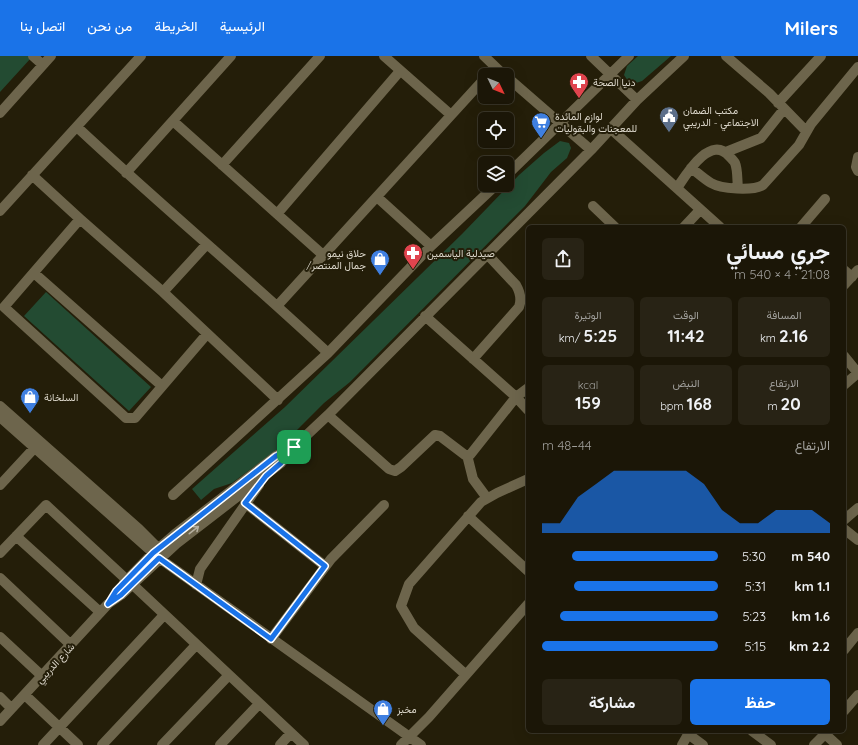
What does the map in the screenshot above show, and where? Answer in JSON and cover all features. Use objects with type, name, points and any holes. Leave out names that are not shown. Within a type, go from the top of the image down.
[{"type":"street","points":[[33,56],[43,65]]},
{"type":"street","points":[[0,113],[51,56]]},
{"type":"street","points":[[1,207],[77,127],[141,56]]},
{"type":"street","points":[[126,172],[231,56]]},
{"type":"street","points":[[222,165],[320,56]]},
{"type":"street","points":[[384,56],[451,115]]},
{"type":"street","points":[[484,56],[495,67]]},
{"type":"street","points":[[591,56],[637,100]]},
{"type":"street","points":[[514,168],[629,56]]},
{"type":"street","points":[[159,553],[266,476],[281,463],[294,447],[328,415],[591,150],[637,100],[684,56]]},
{"type":"street","points":[[726,56],[781,106],[806,132]]},
{"type":"street","points":[[726,152],[761,138],[781,106],[821,56]]},
{"type":"street","points":[[691,168],[712,184],[738,188],[757,188],[763,185],[799,144],[806,132],[858,67]]},
{"type":"street","points":[[277,214],[400,71]]},
{"type":"street","points":[[514,84],[591,150]]},
{"type":"street","points":[[278,305],[478,86]]},
{"type":"street","points":[[173,121],[323,255]]},
{"type":"street","points":[[77,127],[206,244],[278,305],[328,353]]},
{"type":"street","points":[[611,129],[718,225]]},
{"type":"street","points":[[677,188],[691,168],[712,150],[716,149],[726,152],[736,163],[738,188]]},
{"type":"street","points":[[858,157],[856,167],[858,171]]},
{"type":"street","points":[[32,175],[163,292],[278,400]]},
{"type":"street","points":[[173,495],[328,353],[431,246],[489,192]]},
{"type":"street","points":[[376,197],[431,246]]},
{"type":"street","points":[[803,225],[825,199]]},
{"type":"street","points":[[593,206],[613,225]]},
{"type":"street","points":[[686,225],[700,210]]},
{"type":"street","points":[[80,219],[2,310],[126,418],[135,418],[207,334]]},
{"type":"street","points":[[163,292],[206,244]]},
{"type":"street","points":[[473,359],[519,307],[521,302],[519,290],[516,284],[487,254]]},
{"type":"street","points":[[34,273],[162,386]]},
{"type":"street","points":[[846,282],[851,273]]},
{"type":"street","points":[[425,316],[516,397],[526,408]]},
{"type":"street","points":[[846,358],[858,373],[846,384]]},
{"type":"street","points":[[467,455],[471,453],[516,397],[526,390]]},
{"type":"street","points":[[0,406],[37,445]]},
{"type":"street","points":[[328,415],[388,469],[395,470],[401,467],[435,435],[440,436],[467,455],[473,480],[486,498]]},
{"type":"street","points":[[0,417],[37,445],[159,553],[169,564],[271,639],[421,745]]},
{"type":"street","points":[[0,486],[37,445]]},
{"type":"street","points":[[159,553],[276,456],[294,447]]},
{"type":"street","points":[[196,585],[200,569],[245,503],[266,476]]},
{"type":"street","points":[[465,674],[414,628],[401,606],[409,584],[468,516],[486,498],[526,480]]},
{"type":"street","points":[[245,503],[325,566]]},
{"type":"street","points":[[0,553],[44,506],[48,505],[304,745]]},
{"type":"street","points":[[271,639],[325,566],[384,505]]},
{"type":"street","points":[[846,518],[858,508]]},
{"type":"street","points":[[468,516],[526,568]]},
{"type":"street","points":[[846,530],[858,540]]},
{"type":"street","points":[[16,536],[100,612]]},
{"type":"street","name":"شارع الدريبي","points":[[0,721],[108,604],[116,591],[129,582],[159,553]]},
{"type":"street","points":[[0,578],[71,645]]},
{"type":"street","points":[[401,745],[429,717],[465,674],[526,606]]},
{"type":"street","points":[[43,745],[164,615]]},
{"type":"street","points":[[846,648],[858,633]]},
{"type":"street","points":[[0,637],[42,676]]},
{"type":"street","points":[[102,745],[196,645]]},
{"type":"street","points":[[162,745],[229,675]]},
{"type":"street","points":[[25,694],[78,745]]},
{"type":"street","points":[[846,709],[858,696]]},
{"type":"street","points":[[0,697],[11,708]]},
{"type":"street","points":[[220,745],[260,704]]},
{"type":"street","points":[[280,745],[291,733]]},
{"type":"street","points":[[682,745],[689,733],[703,745]]},
{"type":"street","points":[[755,733],[771,745]]},
{"type":"street","points":[[814,745],[823,733]]},
{"type":"street","points":[[825,733],[837,745]]},
{"type":"green space","points":[[0,56],[29,56],[31,58],[0,92]]},
{"type":"green space","points":[[638,56],[671,56],[642,81],[633,84],[628,81],[624,75],[627,66]]},
{"type":"green space","points":[[560,141],[569,143],[571,148],[567,158],[551,172],[525,206],[350,382],[324,403],[278,449],[232,483],[214,489],[201,500],[192,489],[285,407],[462,234],[503,192],[514,192],[514,180],[544,153]]},
{"type":"green space","points":[[46,292],[151,387],[129,411],[24,316]]},
{"type":"place","name":"دنيا الصحة","points":[[579,99]]},
{"type":"place","name":"مكتب الضمان الاجتماعي - الدريبي","points":[[669,133]]},
{"type":"place","name":"لوازم المائدة للمعجنات والبقوليات","points":[[541,139]]},
{"type":"place","name":"صيدلية الياسمين","points":[[413,270]]},
{"type":"place","name":"حلاق نيمو /جمال المنتصر","points":[[380,276]]},
{"type":"place","name":"السلخانة","points":[[30,414]]},
{"type":"place","name":"مخبز","points":[[383,726]]},
{"type":"route","points":[[294,447],[281,463],[266,476],[245,503],[325,566],[271,639],[159,558],[121,595],[108,604],[116,591],[153,553],[175,534],[276,456],[294,447]]}]
